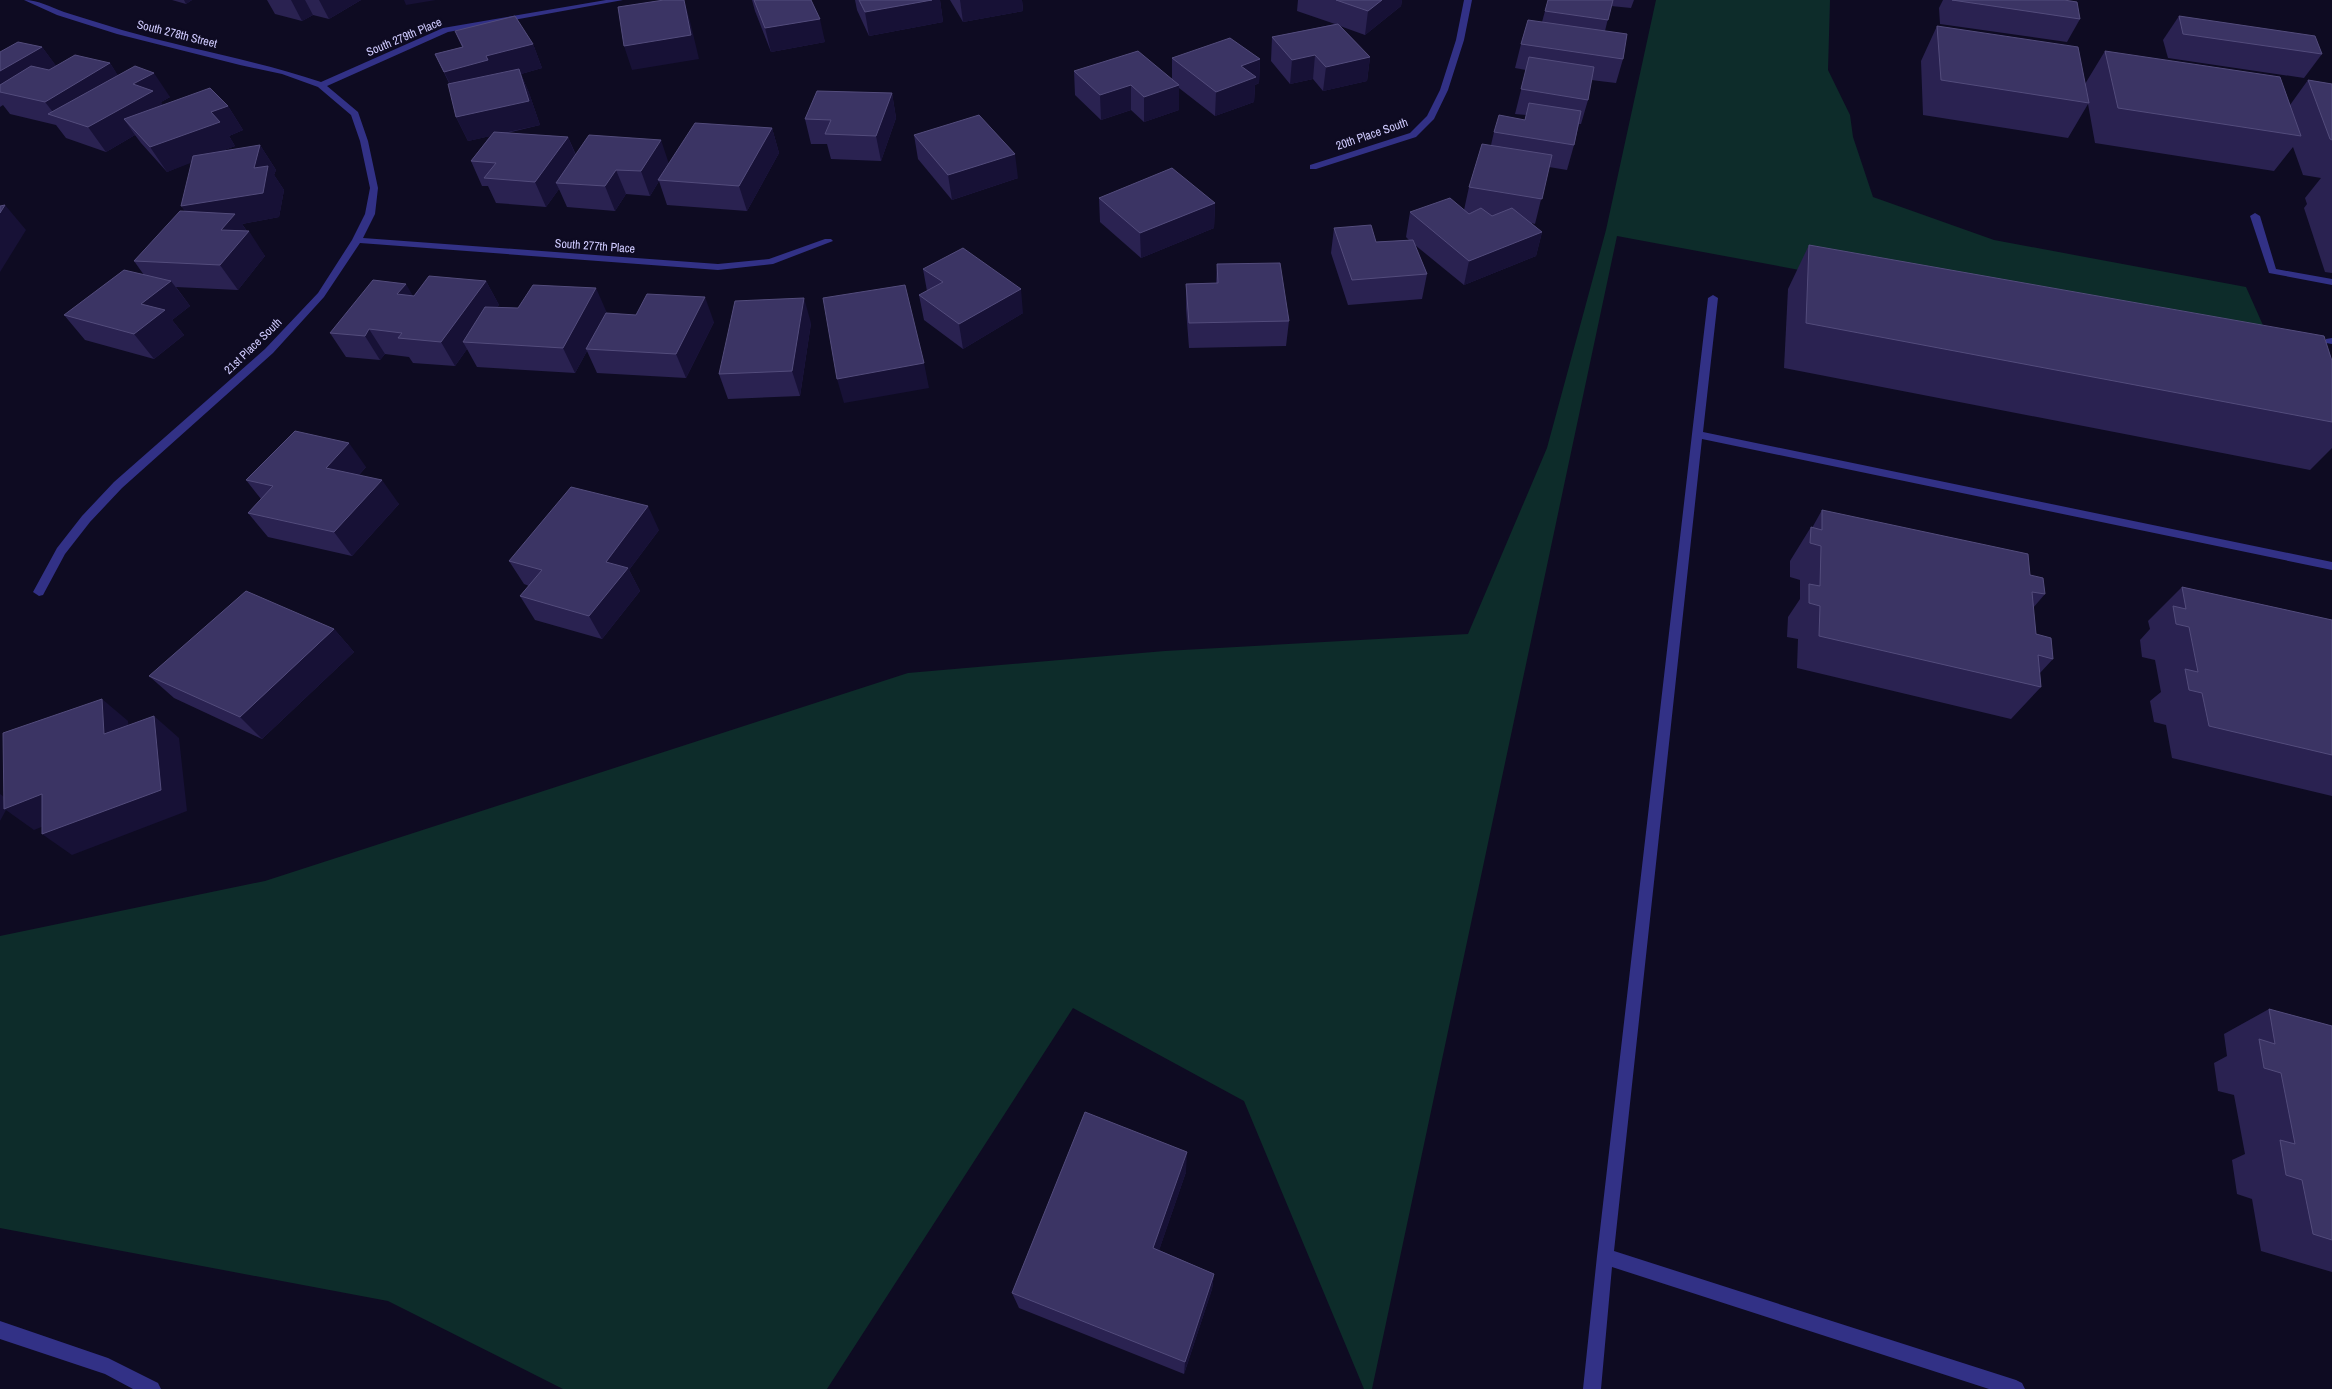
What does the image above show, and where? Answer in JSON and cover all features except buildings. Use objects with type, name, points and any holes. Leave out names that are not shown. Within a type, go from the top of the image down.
[{"type":"street","name":"South 278th Street","points":[[28,0],[120,32],[240,63],[284,72],[321,86]]},
{"type":"street","name":"South 279th Place","points":[[321,86],[446,30],[619,0]]},
{"type":"street","name":"20th Place South","points":[[1313,167],[1413,135],[1432,117],[1447,81],[1460,40],[1468,0]]},
{"type":"street","name":"21st Place South","points":[[39,592],[61,551],[86,519],[118,485],[268,351],[321,295],[357,240],[370,214],[374,188],[364,141],[355,114],[321,86]]},
{"type":"street","points":[[2255,216],[2272,271],[2332,282]]},
{"type":"street","name":"South 277th Place","points":[[357,240],[718,268],[770,262],[828,242]]},
{"type":"street","points":[[1592,1389],[1605,1256],[1713,298]]},
{"type":"street","points":[[1697,434],[2332,566]]},
{"type":"street","points":[[1605,1256],[2016,1389]]},
{"type":"street","points":[[0,1330],[108,1367],[152,1389]]},
{"type":"green space","points":[[1656,0],[1830,0],[1828,70],[1850,115],[1853,137],[1873,197],[1994,240],[2246,287],[2278,359],[1617,236],[1372,1389],[1364,1389],[1244,1101],[1073,1008],[827,1389],[563,1389],[388,1301],[0,1228],[0,936],[265,881],[908,673],[1165,651],[1468,634],[1547,448],[1606,230]]}]
